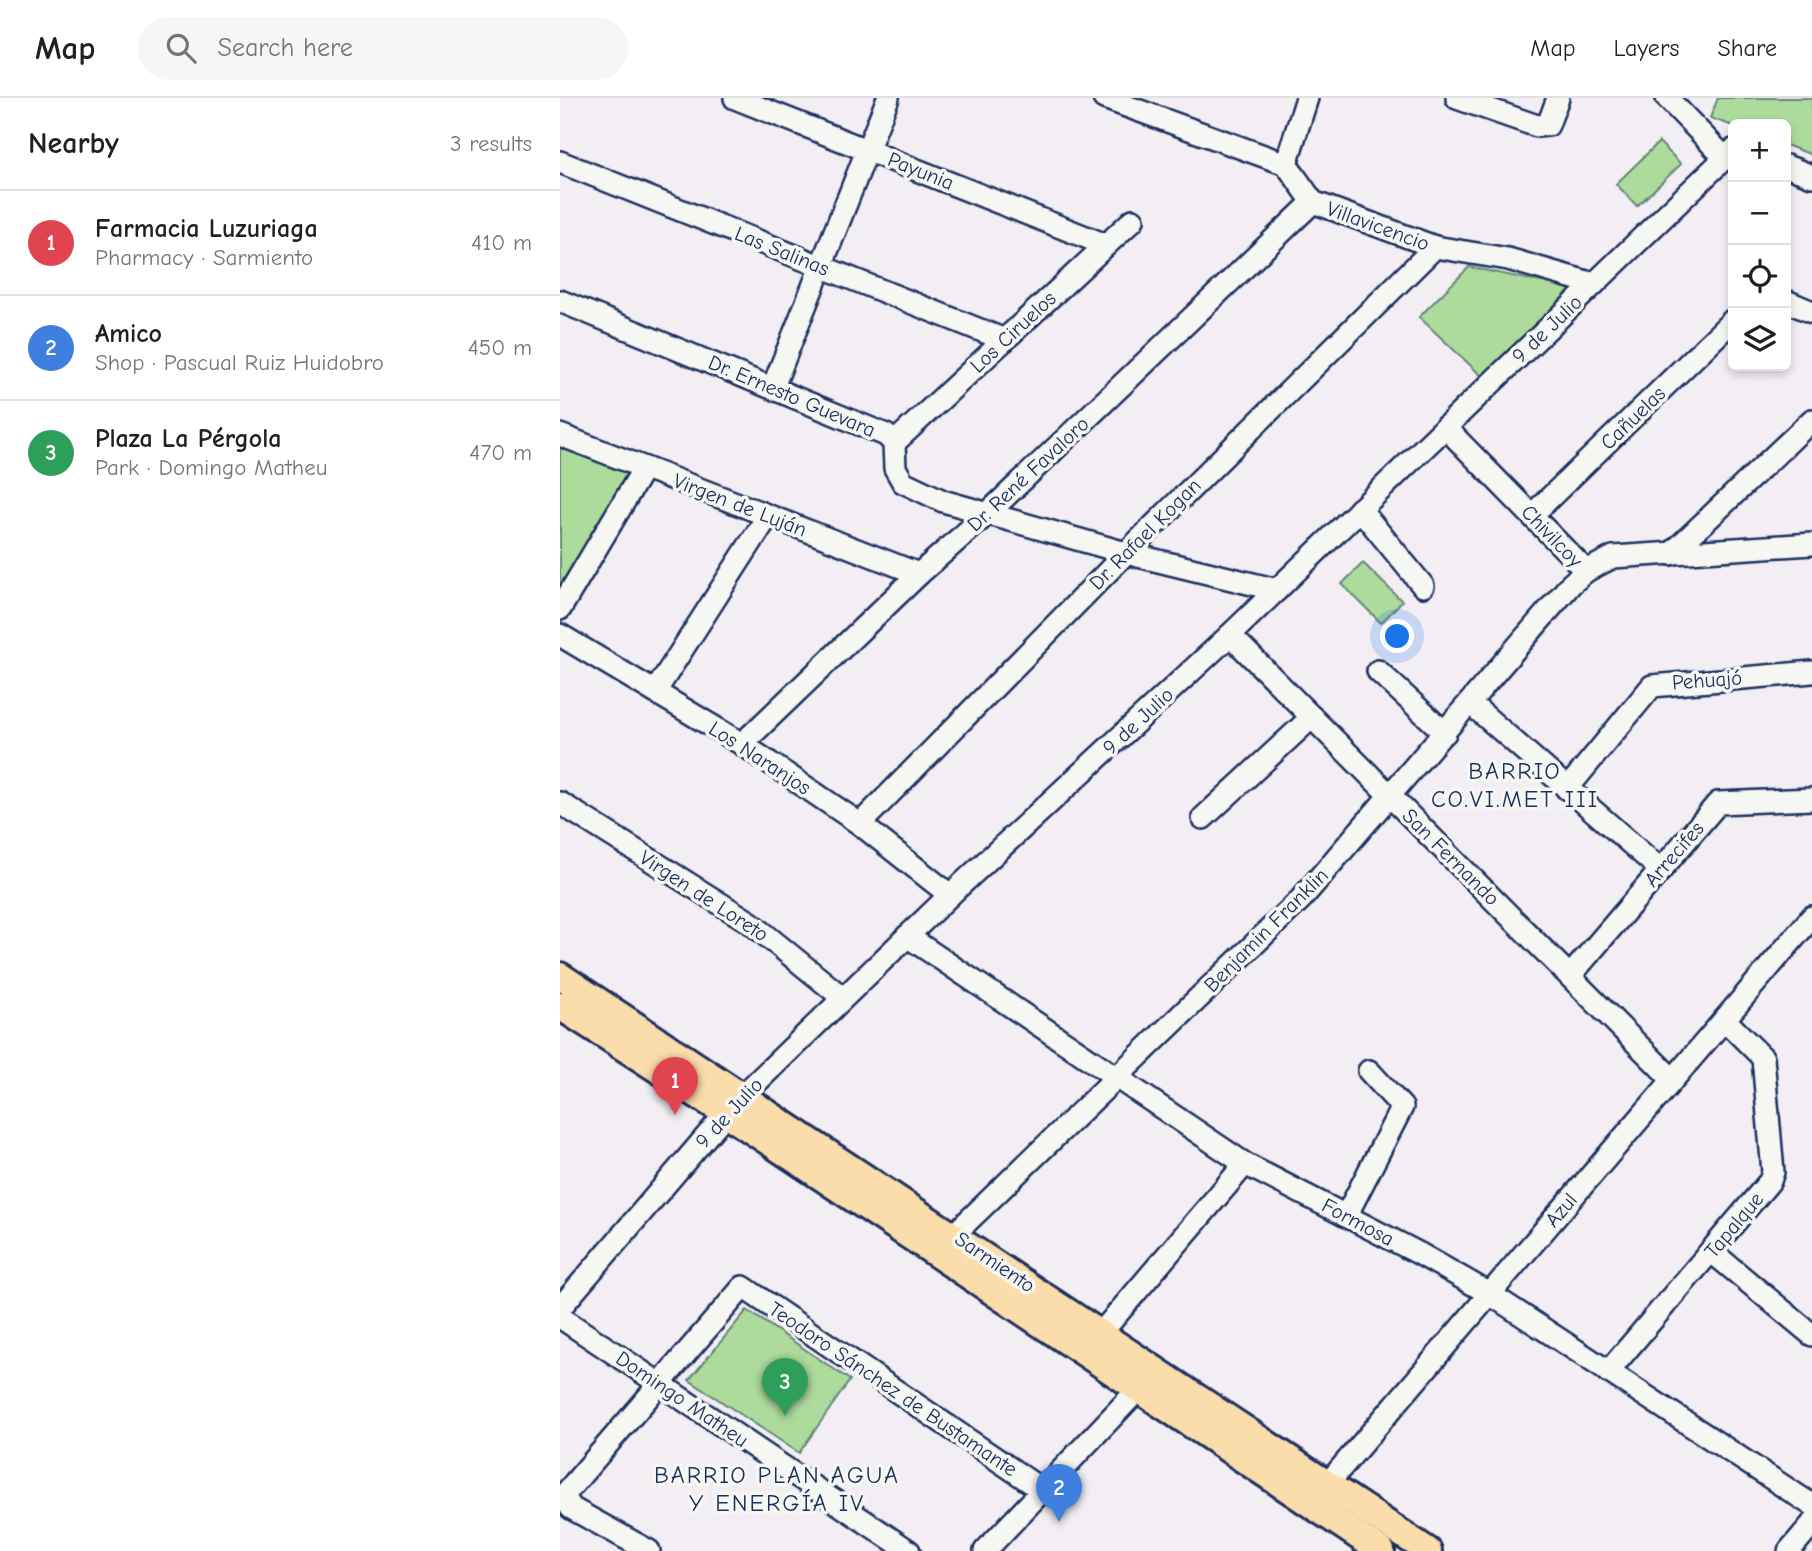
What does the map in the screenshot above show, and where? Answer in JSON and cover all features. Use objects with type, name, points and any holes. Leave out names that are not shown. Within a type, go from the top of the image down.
[{"type":"main road","name":"Sarmiento","points":[[560,976],[734,1104],[1148,1379],[1328,1483],[1428,1551]]},
{"type":"main road","name":"Sarmiento","points":[[560,1006],[734,1104]]},
{"type":"main road","name":"Sarmiento","points":[[945,1244],[1101,1333],[1148,1379],[1311,1504],[1381,1551]]},
{"type":"street","name":"Payunia","points":[[736,98],[1106,245]]},
{"type":"street","points":[[772,387],[888,98]]},
{"type":"street","points":[[1104,98],[1286,164],[1307,98]]},
{"type":"street","points":[[1457,98],[1537,126],[1548,125],[1558,98]]},
{"type":"street","points":[[1667,98],[1728,153]]},
{"type":"street","name":"9 de Julio","points":[[560,1308],[734,1104],[950,895],[1230,635],[1728,155]]},
{"type":"street","name":"Las Salinas","points":[[560,162],[1005,340]]},
{"type":"street","name":"Villavicencio","points":[[1286,164],[1313,202],[1435,247],[1508,259],[1594,284]]},
{"type":"street","points":[[1791,168],[1812,176]]},
{"type":"street","name":"Dr. René Favaloro","points":[[742,744],[1313,202]]},
{"type":"street","name":"Los Ciruelos","points":[[894,443],[1133,220]]},
{"type":"street","name":"Dr. Rafael Kogan","points":[[860,824],[1126,553],[1435,247]]},
{"type":"street","name":"Dr. Ernesto Guevara","points":[[560,301],[886,435],[894,443],[895,468],[903,482],[943,501],[1126,553],[1277,590]]},
{"type":"street","points":[[1791,303],[1812,312]]},
{"type":"street","name":"Cañuelas","points":[[1532,515],[1728,325]]},
{"type":"street","points":[[1671,554],[1812,420]]},
{"type":"street","name":"Chivilcoy","points":[[1445,427],[1532,515],[1578,577],[1614,557],[1812,544]]},
{"type":"street","name":"Virgen de Luján","points":[[560,435],[919,574]]},
{"type":"street","points":[[560,609],[644,468]]},
{"type":"street","points":[[1360,509],[1423,586]]},
{"type":"street","points":[[655,692],[768,516]]},
{"type":"street","name":"Benjamin Franklin","points":[[945,1244],[1301,899],[1578,577]]},
{"type":"street","name":"Los Naranjos","points":[[560,635],[742,744],[860,824],[950,895]]},
{"type":"street","name":"San Fernando","points":[[1230,635],[1672,1079]]},
{"type":"street","points":[[1378,671],[1445,733]]},
{"type":"street","name":"Pehuajó","points":[[1567,789],[1652,685],[1812,672]]},
{"type":"street","points":[[1470,703],[1661,870]]},
{"type":"street","points":[[1203,818],[1312,717]]},
{"type":"street","name":"Arrecifes","points":[[1570,976],[1718,803],[1812,799]]},
{"type":"street","name":"Virgen de Loreto","points":[[560,803],[751,923],[843,998]]},
{"type":"street","name":"Azul","points":[[1311,1504],[1672,1079],[1809,927]]},
{"type":"street","name":"Formosa","points":[[907,936],[1119,1076],[1245,1164],[1490,1294],[1812,1505]]},
{"type":"street","name":"Tapalque","points":[[1608,1372],[1712,1252],[1770,1181],[1773,1172],[1763,1058],[1725,1020]]},
{"type":"street","points":[[1346,1216],[1402,1107],[1369,1071]]},
{"type":"street","points":[[1101,1333],[1245,1164]]},
{"type":"street","points":[[1712,1252],[1810,1329]]},
{"type":"street","name":"Teodoro Sánchez de Bustamante","points":[[661,1385],[743,1287],[1042,1490]]},
{"type":"street","name":"Domingo Matheu","points":[[560,1317],[909,1551]]},
{"type":"street","points":[[985,1551],[1148,1379]]},
{"type":"street","points":[[649,1551],[571,1508],[564,1495],[661,1385]]},
{"type":"street","points":[[1789,1551],[1812,1524]]},
{"type":"green space","points":[[1718,98],[1812,98],[1812,155],[1791,147],[1791,119],[1728,119],[1728,124],[1710,118]]},
{"type":"green space","points":[[1659,142],[1681,164],[1637,206],[1616,184]]},
{"type":"green space","points":[[1469,267],[1580,290],[1487,381],[1419,317]]},
{"type":"green space","points":[[560,435],[644,468],[560,609]]},
{"type":"green space","points":[[1363,563],[1402,601],[1381,623],[1342,584]]},
{"type":"green space","points":[[747,1310],[850,1380],[799,1453],[689,1380]]},
{"type":"place","name":"Farmacia Luzuriaga","points":[[675,1115]]},
{"type":"place","name":"Plaza La Pérgola","points":[[785,1416]]},
{"type":"place","name":"Amico","points":[[1059,1522]]},
{"type":"district","name":"BARRIO CO.VI.MET III","points":[[1515,785]]},
{"type":"district","name":"BARRIO PLAN AGUA Y ENERGÍA IV","points":[[777,1489]]}]
